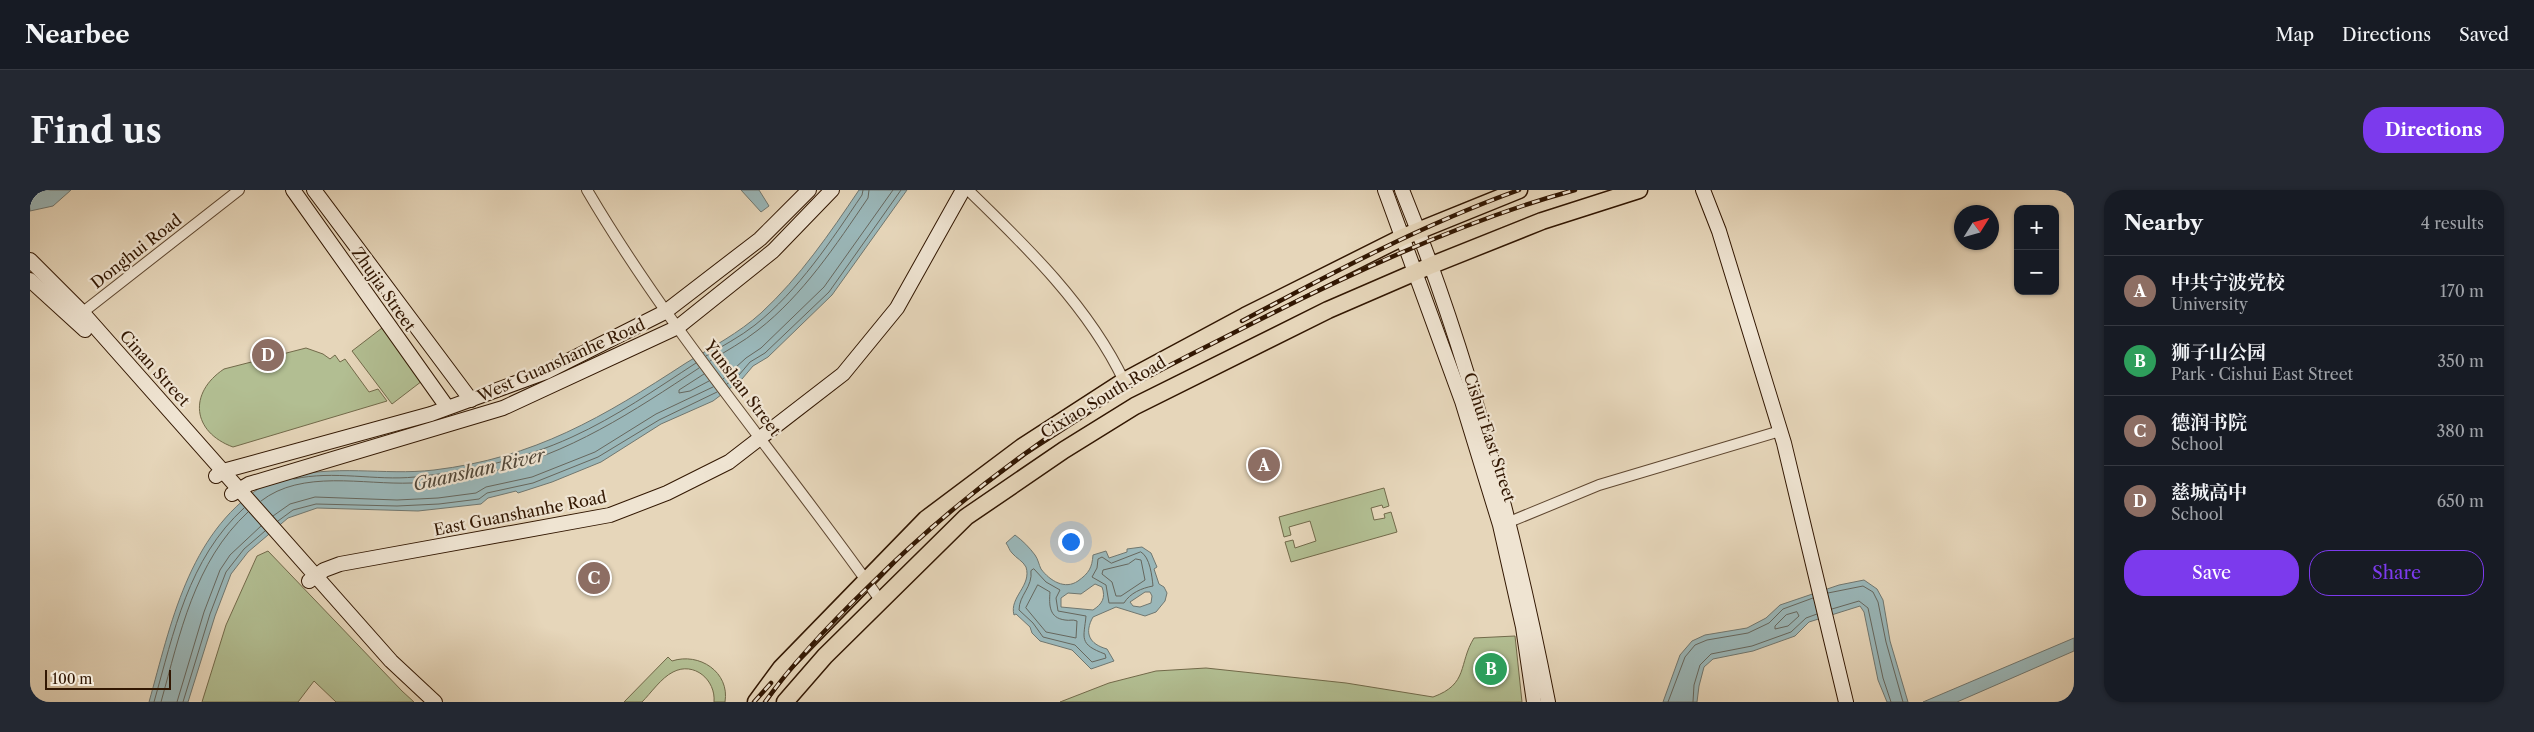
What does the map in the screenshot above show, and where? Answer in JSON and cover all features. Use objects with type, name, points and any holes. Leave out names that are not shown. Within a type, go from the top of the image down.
[{"type":"main road","name":"Cixiao South Road","points":[[756,702],[781,668],[926,519],[1022,447],[1124,381],[1245,316],[1418,230],[1519,190]]},
{"type":"main road","points":[[1432,265],[1542,221],[1639,190]]},
{"type":"main road","name":"Cixiao South Road","points":[[785,702],[825,656],[966,517],[1064,450],[1135,406],[1328,310],[1432,265]]},
{"type":"street","name":"Donghui Road","points":[[78,315],[239,190]]},
{"type":"street","name":"Zhujia Street","points":[[293,190],[447,407]]},
{"type":"street","name":"Zhujia Street","points":[[314,190],[471,400]]},
{"type":"street","name":"Yunshan Street","points":[[587,190],[614,236],[665,312],[762,438],[880,600]]},
{"type":"street","name":"West Guanshanhe Road","points":[[219,473],[471,400],[546,372],[665,312],[760,239],[809,190]]},
{"type":"street","name":"West Guanshanhe Road","points":[[236,492],[249,484],[503,408],[678,327],[773,251],[832,190]]},
{"type":"street","name":"East Guanshanhe Road","points":[[312,578],[340,564],[610,515],[667,493],[729,462],[843,374],[897,308],[963,190]]},
{"type":"street","points":[[968,190],[1042,266],[1089,321],[1113,357],[1124,381]]},
{"type":"street","name":"Cishui East Street","points":[[1385,190],[1505,523],[1548,702]]},
{"type":"street","name":"Cishui East Street","points":[[1402,190],[1432,265],[1502,491],[1505,523],[1534,702]]},
{"type":"street","points":[[1703,190],[1719,231],[1780,431],[1846,702]]},
{"type":"street","name":"Cinan Street","points":[[30,260],[312,578]]},
{"type":"street","name":"Cinan Street","points":[[30,280],[78,315]]},
{"type":"street","points":[[1505,523],[1599,485],[1780,431]]},
{"type":"street","points":[[312,578],[360,639],[424,702]]},
{"type":"street","points":[[312,578],[391,661],[436,702]]},
{"type":"green space","points":[[382,328],[422,381],[392,404],[352,351]]},
{"type":"green space","points":[[306,348],[323,354],[330,359],[335,355],[340,362],[345,359],[369,392],[378,389],[387,401],[233,447],[209,432],[203,422],[200,400],[204,389],[212,379],[224,369]]},
{"type":"green space","points":[[1384,488],[1389,506],[1383,508],[1382,505],[1371,508],[1374,520],[1385,518],[1384,514],[1391,512],[1397,532],[1291,562],[1285,542],[1293,540],[1295,548],[1316,541],[1310,521],[1289,527],[1291,535],[1284,537],[1279,517]]},
{"type":"green space","points":[[268,551],[414,702],[336,702],[314,681],[298,702],[202,702],[226,625],[257,556]]},
{"type":"green space","points":[[1515,636],[1522,702],[1060,702],[1109,683],[1156,671],[1206,668],[1346,683],[1433,697],[1444,692],[1458,679],[1474,638]]},
{"type":"green space","points":[[668,657],[672,661],[692,659],[711,667],[718,673],[723,682],[725,702],[714,702],[711,686],[702,675],[689,669],[681,669],[673,672],[660,682],[642,702],[624,702]]},
{"type":"water","points":[[47,190],[71,190],[53,206],[30,211],[30,194]]},
{"type":"water","points":[[741,190],[759,190],[769,206],[761,212]]},
{"type":"water","name":"Guanshan River","points":[[859,190],[907,190],[832,295],[768,357],[753,366],[742,379],[713,401],[661,424],[601,462],[552,482],[518,493],[516,491],[488,498],[481,504],[418,511],[317,508],[288,518],[248,552],[231,574],[215,616],[188,702],[149,702],[175,612],[199,556],[216,530],[236,507],[261,487],[302,474],[340,471],[396,472],[434,470],[470,464],[504,456],[567,432],[626,401],[725,340],[753,320],[802,270]]},
{"type":"water","points":[[1015,535],[1033,552],[1041,569],[1049,577],[1058,583],[1068,585],[1078,581],[1087,573],[1091,567],[1093,555],[1106,551],[1109,558],[1127,552],[1127,549],[1142,547],[1151,553],[1157,567],[1154,569],[1159,584],[1164,587],[1167,593],[1165,601],[1156,612],[1145,616],[1116,607],[1093,617],[1089,628],[1090,637],[1096,644],[1107,649],[1114,661],[1091,669],[1072,650],[1040,641],[1032,633],[1030,627],[1016,614],[1014,615],[1013,609],[1017,597],[1024,586],[1027,574],[1025,565],[1011,552],[1006,543]],"holes":[[[1095,584],[1102,587],[1104,594],[1101,603],[1093,610],[1061,607],[1061,598],[1068,593],[1081,594]],[[1145,592],[1150,592],[1152,596],[1151,603],[1140,607],[1133,606],[1130,602]]]},
{"type":"water","points":[[1864,580],[1877,589],[1883,600],[1890,641],[1908,702],[1887,702],[1878,680],[1864,612],[1860,606],[1809,622],[1795,636],[1753,651],[1713,659],[1704,667],[1697,702],[1663,702],[1680,655],[1692,641],[1705,635],[1747,628],[1766,618],[1780,605],[1839,585]]},
{"type":"water","points":[[2074,638],[2074,651],[1957,702],[1923,702]]},
{"type":"railway","points":[[1242,321],[1344,267],[1413,234],[1519,190]]},
{"type":"railway","points":[[765,702],[801,656],[898,558],[988,481],[1086,412],[1170,365],[1292,303],[1371,266],[1453,231],[1575,190]]},
{"type":"railway","points":[[754,702],[771,683]]},
{"type":"place","name":"慈城高中","points":[[268,355]]},
{"type":"place","name":"中共宁波党校","points":[[1264,465]]},
{"type":"place","name":"德润书院","points":[[594,578]]},
{"type":"place","name":"狮子山公园","points":[[1491,669]]}]
